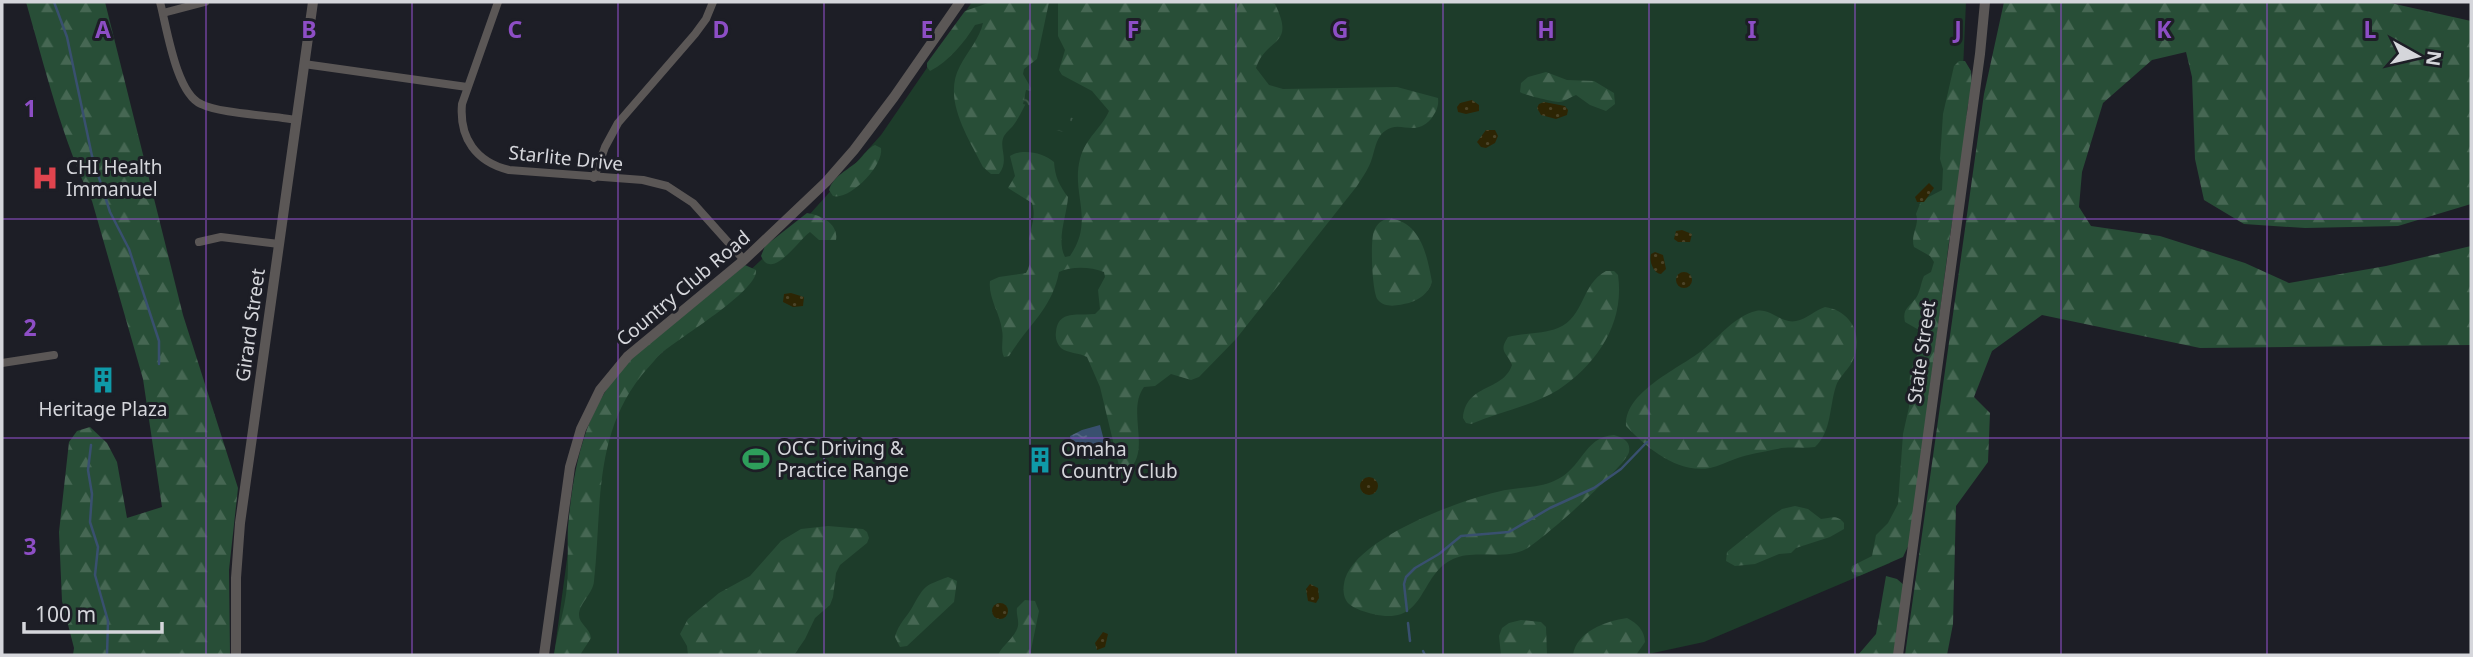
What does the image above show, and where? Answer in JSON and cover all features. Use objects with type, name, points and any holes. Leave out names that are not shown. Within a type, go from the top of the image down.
[{"type":"street","points":[[160,2],[187,93],[201,104],[296,120]]},
{"type":"street","points":[[163,13],[205,2]]},
{"type":"street","name":"Girard Street","points":[[236,655],[236,578],[240,523],[313,2]]},
{"type":"street","name":"Starlite Drive","points":[[498,2],[467,87],[461,118],[464,134],[473,150],[484,160],[509,170],[643,180],[676,191],[698,208],[744,260]]},
{"type":"street","points":[[594,178],[605,146],[618,123],[695,34],[706,19],[713,2]]},
{"type":"street","name":"Country Club Road","points":[[544,655],[567,484],[581,429],[591,406],[611,375],[628,356],[802,208],[847,158],[919,64],[960,2]]},
{"type":"street","name":"State Street","points":[[1898,655],[1985,2]]},
{"type":"street","name":"State Street","points":[[1980,54],[1992,2]]},
{"type":"street","points":[[304,64],[467,87]]},
{"type":"street","points":[[200,242],[221,237],[279,244]]},
{"type":"street","points":[[2,363],[54,355]]},
{"type":"green space","points":[[26,2],[105,2],[183,315],[238,488],[229,570],[230,655],[73,655],[74,648],[62,601],[59,532],[69,442],[77,431],[90,427],[107,443],[117,462],[127,518],[162,507],[143,379],[92,201],[63,128]]},
{"type":"green space","name":"Omaha Country Club","points":[[972,2],[1966,2],[1961,116],[1890,563],[1704,642],[1644,655],[554,655],[577,485],[600,411],[809,215],[881,135]]},
{"type":"green space","points":[[991,2],[1049,2],[1037,59],[1024,69],[1023,74],[1031,93],[1014,125],[1004,136],[1004,163],[999,174],[991,174],[983,167],[964,131],[955,105],[955,79],[983,23],[975,25],[961,45],[944,62],[930,71],[927,67],[927,63],[965,11]]},
{"type":"green space","points":[[1058,2],[1269,2],[1275,4],[1281,18],[1281,35],[1256,68],[1269,85],[1283,89],[1397,87],[1438,98],[1436,112],[1425,124],[1413,128],[1391,128],[1381,134],[1368,169],[1357,186],[1236,339],[1199,377],[1191,380],[1171,374],[1155,386],[1144,387],[1137,407],[1138,452],[1128,471],[1119,466],[1100,387],[1087,357],[1061,348],[1056,336],[1058,325],[1065,317],[1095,314],[1100,309],[1098,290],[1105,277],[1104,272],[1082,268],[1059,272],[1045,307],[1009,356],[1004,357],[1001,324],[991,293],[990,281],[1026,273],[1030,262],[1032,203],[1008,188],[1015,176],[1010,156],[1021,152],[1033,153],[1054,162],[1058,181],[1068,197],[1062,243],[1065,257],[1070,256],[1081,231],[1078,184],[1080,159],[1086,145],[1109,111],[1092,91],[1062,75],[1059,70],[1065,50],[1058,36]]},
{"type":"green space","points":[[2004,2],[2386,2],[2471,21],[2471,204],[2398,226],[2305,228],[2244,224],[2204,200],[2195,159],[2192,77],[2186,52],[2152,60],[2103,103],[2082,172],[2079,207],[2091,226],[2160,236],[2245,263],[2289,283],[2386,266],[2471,246],[2471,345],[2200,348],[2042,315],[1992,351],[1974,397],[1990,413],[1988,462],[1956,506],[1953,624],[1947,655],[1905,655],[1984,94]]},
{"type":"green space","points":[[1959,61],[1965,61],[1971,71],[1972,87],[1910,542],[1903,557],[1859,576],[1854,575],[1852,566],[1872,556],[1876,535],[1888,523],[1898,504],[1903,434],[1909,407],[1910,372],[1922,344],[1919,330],[1905,322],[1904,314],[1917,296],[1924,276],[1931,272],[1934,262],[1930,256],[1914,247],[1916,214],[1921,201],[1942,190],[1943,169],[1940,159],[1943,114],[1954,66]]},
{"type":"green space","points":[[1546,72],[1567,80],[1594,81],[1614,93],[1615,104],[1606,111],[1590,105],[1576,95],[1559,102],[1520,92],[1521,83],[1528,77]]},
{"type":"green space","points":[[1026,90],[1043,93],[1040,108],[1023,104]]},
{"type":"green space","points":[[1059,115],[1077,119],[1074,134],[1055,130]]},
{"type":"green space","points":[[875,145],[881,148],[880,155],[877,164],[864,181],[848,193],[833,196],[829,190],[834,181]]},
{"type":"green space","points":[[807,213],[828,221],[835,229],[836,240],[819,240],[810,232],[778,262],[766,263],[761,256],[765,246]]},
{"type":"green space","points":[[1389,218],[1409,226],[1421,241],[1432,282],[1420,298],[1393,306],[1378,300],[1372,267],[1374,231],[1380,222]]},
{"type":"green space","points":[[745,265],[756,270],[754,279],[732,301],[660,355],[641,376],[626,399],[607,449],[602,474],[593,586],[581,606],[579,615],[591,638],[580,655],[554,655],[566,595],[568,527],[574,480],[584,436],[592,416],[615,377],[631,358]]},
{"type":"green space","points":[[1606,271],[1614,271],[1618,275],[1617,310],[1605,341],[1585,368],[1548,396],[1471,424],[1466,423],[1463,418],[1471,399],[1501,380],[1512,365],[1504,352],[1508,337],[1552,330],[1567,323],[1592,284]]},
{"type":"green space","points":[[1825,307],[1843,314],[1849,320],[1854,328],[1857,345],[1851,364],[1837,383],[1827,426],[1815,447],[1777,449],[1698,469],[1674,463],[1663,457],[1626,426],[1628,413],[1644,391],[1704,349],[1741,317],[1761,311],[1796,321]]},
{"type":"green space","points":[[1614,435],[1629,445],[1625,460],[1582,502],[1526,549],[1508,554],[1471,555],[1453,559],[1442,566],[1413,607],[1403,613],[1391,616],[1373,614],[1351,606],[1345,598],[1344,582],[1354,564],[1388,536],[1458,504],[1497,492],[1554,481],[1564,476],[1596,441]]},
{"type":"green space","points":[[1795,506],[1808,509],[1821,519],[1839,518],[1844,523],[1844,529],[1830,537],[1796,548],[1791,553],[1779,554],[1755,564],[1735,566],[1726,561],[1727,552],[1773,515],[1782,509]]},
{"type":"green space","points":[[828,526],[863,529],[869,538],[867,543],[840,565],[830,605],[815,618],[794,655],[688,655],[687,646],[680,634],[688,619],[719,593],[750,576],[781,541],[801,529]]},
{"type":"green space","points":[[1886,576],[1897,579],[1905,586],[1896,655],[1858,655],[1876,634]]},
{"type":"green space","points":[[948,577],[957,581],[954,602],[907,646],[900,647],[895,637],[896,632],[920,594],[926,587]]},
{"type":"green space","points":[[1025,600],[1035,601],[1039,611],[1030,655],[998,655],[1016,630],[1017,608]]},
{"type":"green space","points":[[1627,618],[1640,628],[1645,642],[1636,655],[1573,655],[1580,640],[1593,629]]},
{"type":"green space","points":[[1521,620],[1541,622],[1546,627],[1547,655],[1501,655],[1499,636],[1502,628]]},
{"type":"sand","points":[[1472,100],[1479,105],[1479,111],[1466,114],[1458,112],[1460,103]]},
{"type":"sand","points":[[1544,102],[1565,106],[1567,115],[1556,119],[1541,115],[1537,108]]},
{"type":"sand","points":[[1486,130],[1495,130],[1498,136],[1495,143],[1486,148],[1477,142]]},
{"type":"sand","points":[[1929,183],[1934,188],[1924,202],[1917,202],[1915,197]]},
{"type":"sand","points":[[1676,231],[1692,234],[1690,242],[1678,242],[1674,239]]},
{"type":"sand","points":[[1655,252],[1663,255],[1666,269],[1661,274],[1651,263],[1651,254]]},
{"type":"sand","points":[[1684,272],[1692,280],[1684,288],[1676,280]]},
{"type":"sand","points":[[784,294],[804,297],[803,306],[793,307],[783,302]]},
{"type":"sand","points":[[1369,477],[1375,480],[1378,486],[1375,492],[1369,495],[1363,492],[1360,486],[1363,480]]},
{"type":"sand","points":[[1310,584],[1318,588],[1319,598],[1316,603],[1308,601],[1306,589]]},
{"type":"sand","points":[[1000,603],[1008,611],[1000,619],[992,611]]},
{"type":"sand","points":[[1103,632],[1108,634],[1105,647],[1097,650],[1095,643]]},
{"type":"water","points":[[1100,425],[1108,456],[1089,460],[1086,446],[1072,446],[1070,436]]},
{"type":"waterway","points":[[54,2],[67,37],[92,156],[110,212],[129,249],[159,341],[159,364]]},
{"type":"waterway","points":[[1407,611],[1404,584],[1406,577],[1415,568],[1439,554],[1461,536],[1509,532],[1550,508],[1594,488],[1621,469],[1647,442]]},
{"type":"waterway","points":[[91,445],[88,470],[92,494],[90,522],[98,547],[95,575],[108,621],[107,655]]},
{"type":"waterway","points":[[1408,623],[1410,641]]},
{"type":"waterway","points":[[1423,651],[1425,655]]},
{"type":"place","name":"CHI Health Immanuel","points":[[45,178]]},
{"type":"place","name":"Heritage Plaza","points":[[103,380]]},
{"type":"place","name":"OCC Driving & Practice Range","points":[[756,459]]},
{"type":"place","name":"Omaha Country Club","points":[[1040,460]]}]
